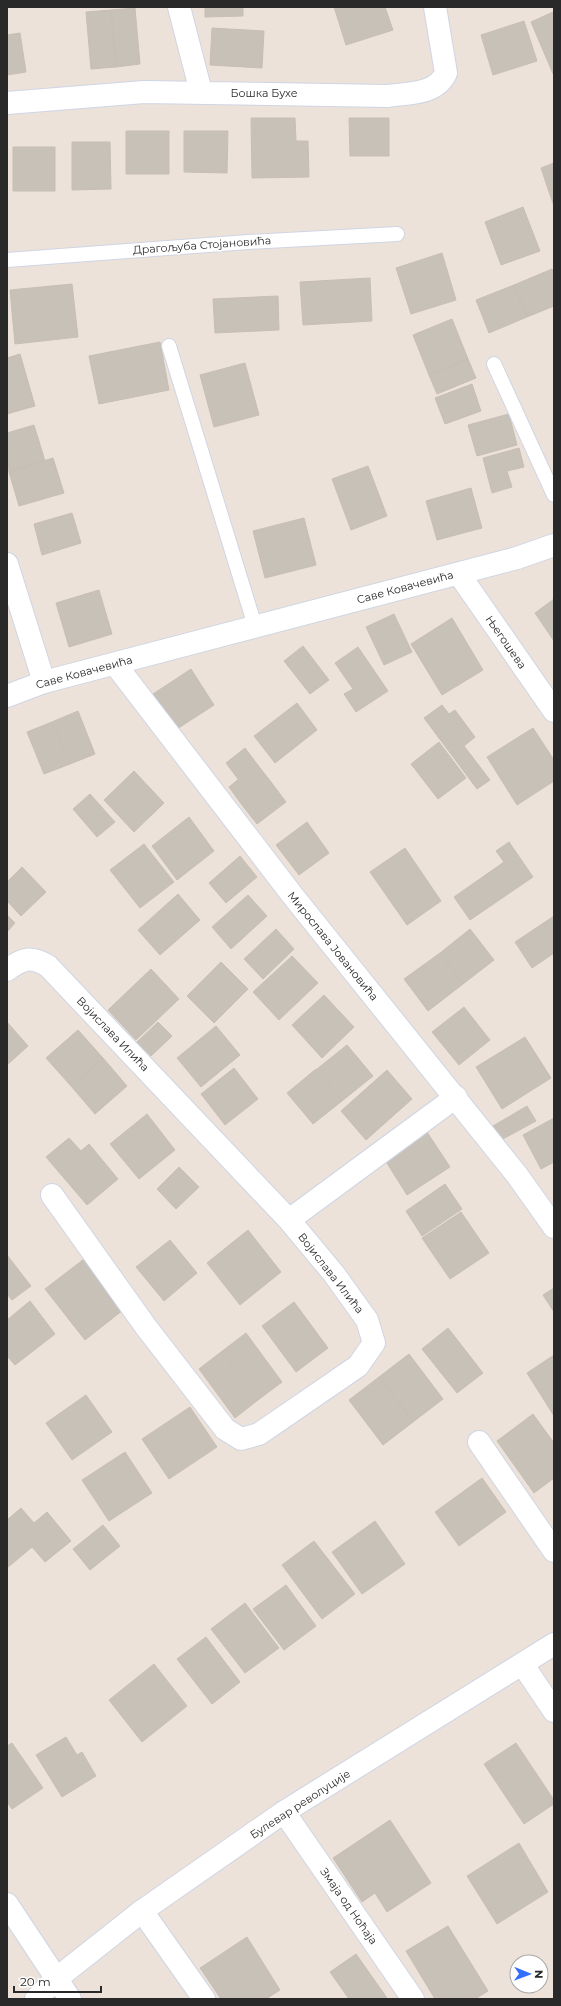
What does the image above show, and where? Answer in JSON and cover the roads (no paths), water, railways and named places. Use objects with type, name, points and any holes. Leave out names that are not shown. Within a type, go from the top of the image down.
[{"type":"street","points":[[180,7],[201,92]]},
{"type":"street","name":"Бошка Бухе","points":[[7,103],[144,92],[388,96],[425,91],[442,81],[446,73],[435,7]]},
{"type":"street","name":"Саве Ковачевића","points":[[7,696],[44,682],[459,574],[517,558],[554,545]]},
{"type":"street","points":[[7,564],[44,682]]},
{"type":"street","name":"Његошева","points":[[459,574],[554,711]]},
{"type":"street","name":"Мирослава Јовановића","points":[[115,664],[293,896],[456,1097],[517,1175],[554,1227]]},
{"type":"street","name":"Војислава Илића","points":[[7,970],[27,959],[38,960],[48,966],[289,1220],[334,1274],[367,1320],[374,1343],[358,1366],[259,1434],[241,1439],[224,1429],[146,1327],[52,1194]]},
{"type":"street","points":[[289,1220],[456,1097]]},
{"type":"street","points":[[479,1442],[554,1551]]},
{"type":"street","name":"Булевар револуције","points":[[36,1999],[56,1979],[142,1911],[284,1812],[523,1665],[554,1644]]},
{"type":"street","points":[[523,1665],[554,1711]]},
{"type":"street","name":"Змаја од Ноћаја","points":[[284,1812],[413,1999]]},
{"type":"street","points":[[7,1904],[70,1999]]},
{"type":"street","points":[[142,1911],[204,1999]]},
{"type":"lane","name":"Драгољуба Стојановића","points":[[7,260],[248,242],[398,234]]},
{"type":"lane","points":[[169,346],[256,626]]},
{"type":"lane","points":[[494,364],[554,495]]}]
